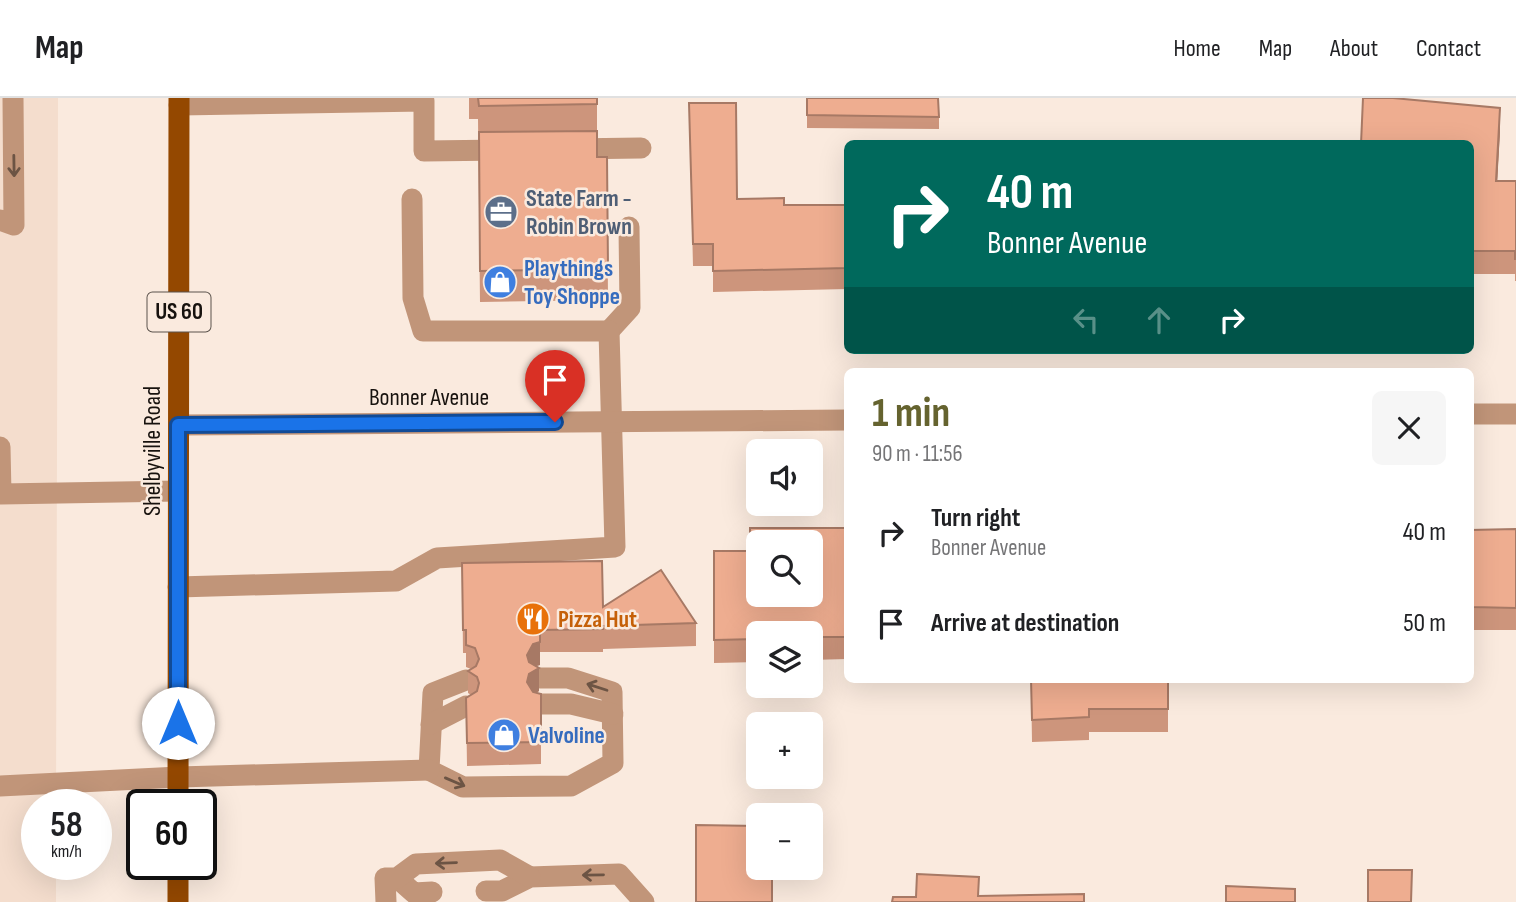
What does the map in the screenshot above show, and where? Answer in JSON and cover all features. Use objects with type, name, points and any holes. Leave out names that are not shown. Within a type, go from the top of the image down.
[{"type":"main road","name":"Shelbyville Road","points":[[178,102],[179,789]]},
{"type":"main road","points":[[178,880],[178,902]]},
{"type":"street","points":[[0,220],[14,225],[13,98]]},
{"type":"street","points":[[178,102],[424,101],[424,151],[519,149]]},
{"type":"street","points":[[546,149],[641,148]]},
{"type":"street","points":[[412,199],[414,298],[424,331],[608,331]]},
{"type":"street","points":[[178,587],[396,580],[438,558],[615,547],[608,331],[630,308],[629,227]]},
{"type":"street","points":[[1474,414],[1516,414]]},
{"type":"street","name":"Bonner Avenue","points":[[178,425],[844,420]]},
{"type":"street","points":[[0,447],[0,494],[178,491]]},
{"type":"street","points":[[0,786],[179,777],[429,770],[463,787],[571,786],[613,763],[612,692],[568,678],[540,678]]},
{"type":"street","points":[[429,770],[433,693],[466,680]]},
{"type":"street","points":[[541,704],[571,704],[613,714]]},
{"type":"street","points":[[431,724],[466,706]]},
{"type":"street","points":[[386,902],[385,878],[397,878],[416,864],[500,860],[530,877]]},
{"type":"street","points":[[486,891],[502,891],[530,877],[619,874],[644,902]]},
{"type":"street","points":[[397,878],[414,893],[432,892]]},
{"type":"shaded area","points":[[0,98],[58,98],[56,789],[21,789],[21,880],[56,880],[56,902],[0,902]]},
{"type":"building","points":[[478,98],[597,98],[597,104],[479,106]]},
{"type":"building","points":[[807,98],[938,98],[939,117],[807,115]]},
{"type":"building","points":[[1363,98],[1393,98],[1500,108],[1496,181],[1516,181],[1516,259],[1515,251],[1474,251],[1474,140],[1361,140]]},
{"type":"building","points":[[689,103],[736,103],[737,199],[784,198],[784,205],[844,205],[844,268],[713,271],[713,244],[693,244]]},
{"type":"building","points":[[597,131],[597,157],[607,157],[608,269],[480,271],[479,132]]},
{"type":"building","points":[[750,528],[844,528],[844,637],[823,637],[823,621],[746,621],[746,639],[714,640],[714,551],[746,551],[746,607],[823,607],[823,530]]},
{"type":"building","points":[[1516,529],[1516,608],[1474,607],[1474,530]]},
{"type":"building","points":[[602,561],[603,607],[661,570],[696,623],[540,630],[540,642],[533,644],[527,655],[529,662],[539,668],[529,674],[527,682],[533,692],[541,694],[541,742],[467,743],[466,698],[477,691],[479,683],[477,677],[468,671],[476,666],[479,659],[475,648],[466,645],[466,630],[463,630],[462,563]]},
{"type":"building","points":[[1031,683],[1168,683],[1168,709],[1089,709],[1089,717],[1032,720]]},
{"type":"building","points":[[696,825],[746,826],[746,880],[772,880],[772,902],[696,902]]},
{"type":"building","points":[[1368,870],[1412,870],[1411,902],[1368,902]]},
{"type":"building","points":[[917,874],[979,877],[978,896],[1084,894],[1084,902],[892,902],[893,897],[916,897]]},
{"type":"building","points":[[1226,886],[1295,889],[1295,902],[1226,902]]},
{"type":"place","name":"State Farm - Robin Brown","points":[[501,212]]},
{"type":"place","name":"Playthings Toy Shoppe","points":[[500,282]]},
{"type":"place","name":"Pizza Hut","points":[[533,619]]},
{"type":"place","name":"Valvoline","points":[[504,735]]},
{"type":"route","points":[[178,723],[178,425],[555,422]]}]
